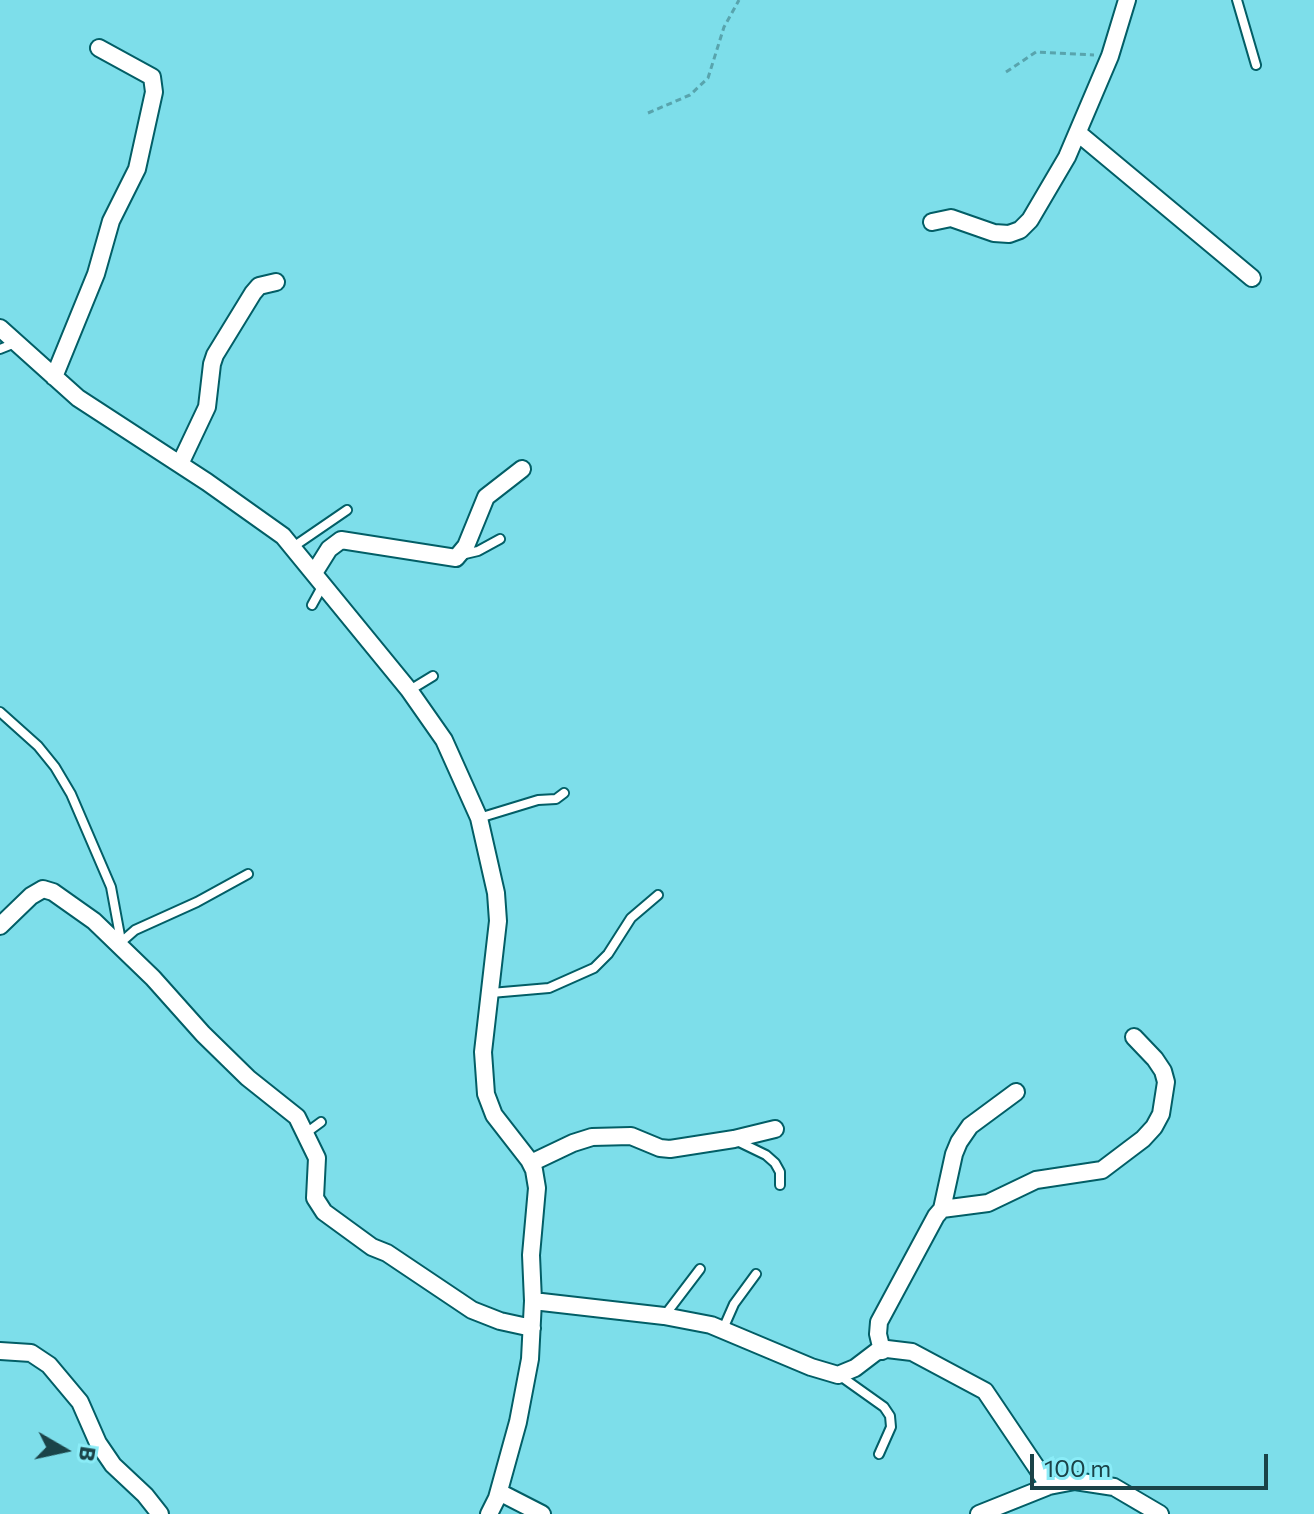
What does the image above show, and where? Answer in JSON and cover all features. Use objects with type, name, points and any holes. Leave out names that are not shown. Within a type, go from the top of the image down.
[{"type":"street","points":[[932,222],[951,218],[994,233],[1009,234],[1020,230],[1037,210],[1067,157],[1110,56],[1127,0]]},
{"type":"street","points":[[54,377],[96,274],[111,221],[137,169],[154,92],[152,77],[99,48]]},
{"type":"street","points":[[1078,133],[1252,278]]},
{"type":"street","points":[[180,464],[207,407],[215,355],[259,286],[276,282]]},
{"type":"street","points":[[0,328],[7,346],[54,377],[78,398],[275,529],[293,547],[409,690],[444,740],[479,818],[496,893],[498,921],[483,1052],[486,1094],[494,1115],[531,1163],[537,1188],[531,1255],[532,1328],[525,1391],[499,1492],[489,1514]]},
{"type":"street","points":[[319,579],[329,549],[341,540],[449,559],[460,555],[486,497],[522,469]]},
{"type":"street","points":[[0,926],[31,896],[43,889],[53,892],[94,921],[119,943],[248,1078],[293,1113],[314,1150],[318,1167],[315,1198],[324,1212],[372,1247],[387,1253],[472,1310],[500,1321],[532,1328]]},
{"type":"street","points":[[942,1209],[988,1203],[1036,1180],[1097,1171],[1143,1139],[1161,1114],[1166,1082],[1155,1059],[1134,1037]]},
{"type":"street","points":[[882,1351],[879,1322],[942,1209],[959,1142],[970,1126],[1016,1092]]},
{"type":"street","points":[[531,1163],[573,1143],[608,1135],[631,1136],[670,1149],[775,1129]]},
{"type":"street","points":[[533,1301],[664,1316],[723,1329],[811,1367],[838,1375],[882,1351],[898,1349],[912,1352],[985,1391],[1049,1486]]},
{"type":"street","points":[[0,1351],[31,1353],[40,1356],[49,1365],[80,1402],[98,1443],[113,1465],[160,1514]]},
{"type":"street","points":[[979,1514],[1049,1486],[1075,1481],[1114,1487],[1160,1514]]},
{"type":"street","points":[[499,1492],[542,1514]]},
{"type":"lane","points":[[1237,0],[1256,65]]},
{"type":"lane","points":[[293,547],[347,510]]},
{"type":"lane","points":[[460,555],[478,551],[500,539]]},
{"type":"lane","points":[[312,605],[319,579]]},
{"type":"lane","points":[[409,690],[433,676]]},
{"type":"lane","points":[[0,712],[38,746],[71,794],[111,887],[119,943]]},
{"type":"lane","points":[[479,818],[538,800],[556,799],[564,793]]},
{"type":"lane","points":[[119,943],[135,930],[197,902],[248,874]]},
{"type":"lane","points":[[491,993],[549,988],[594,968],[608,954],[631,918],[658,895]]},
{"type":"lane","points":[[306,1133],[321,1122]]},
{"type":"lane","points":[[734,1139],[775,1163],[780,1172],[780,1185]]},
{"type":"lane","points":[[664,1316],[700,1269]]},
{"type":"lane","points":[[723,1329],[734,1304],[756,1274]]},
{"type":"lane","points":[[838,1375],[884,1407],[890,1416],[891,1427],[879,1454]]},
{"type":"path","points":[[648,113],[690,95],[708,78],[724,27],[739,0]]},
{"type":"path","points":[[1006,72],[1036,52],[1110,56]]}]
